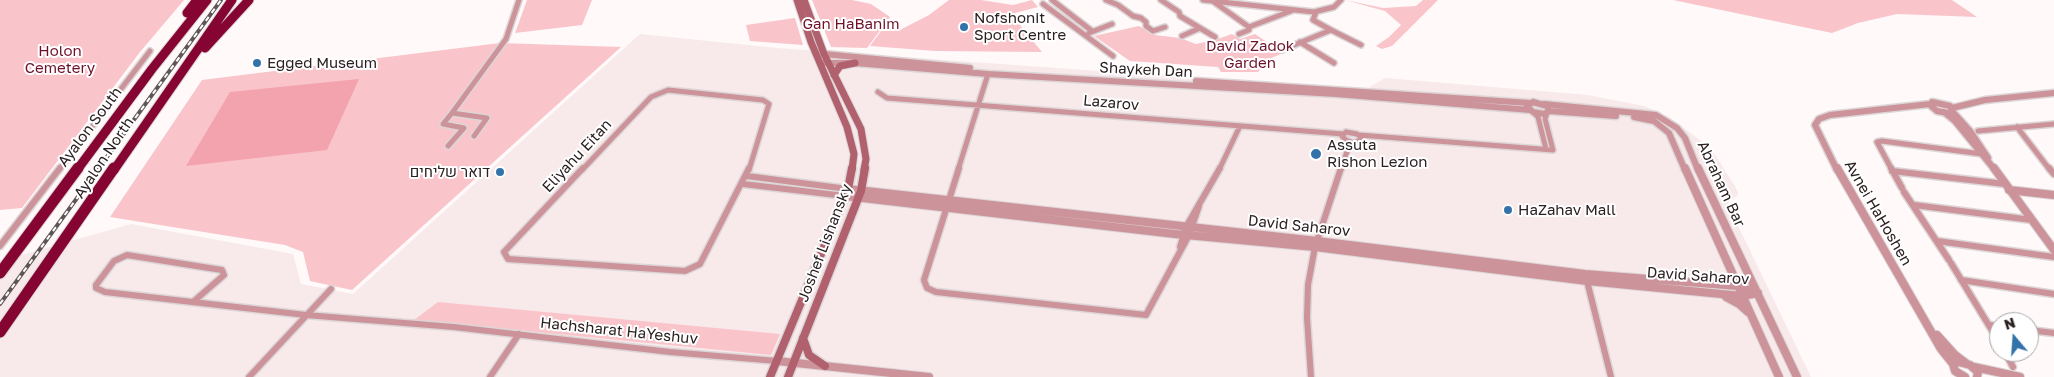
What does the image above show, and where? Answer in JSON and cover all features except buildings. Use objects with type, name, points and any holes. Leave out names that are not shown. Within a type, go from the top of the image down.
[{"type":"highway","points":[[152,69],[197,0]]},
{"type":"highway","name":"Ayalon South","points":[[0,273],[152,69],[207,0]]},
{"type":"highway","name":"Ayalon North","points":[[0,332],[232,0]]},
{"type":"highway","points":[[172,87],[237,10],[249,0]]},
{"type":"main road","name":"Joshef Lishansky","points":[[772,367],[846,193],[853,165],[852,146],[844,119],[820,63],[797,0]]},
{"type":"main road","name":"Joshef Lishansky","points":[[788,377],[859,194],[866,162],[861,129],[824,54],[804,0]]},
{"type":"main road","points":[[834,75],[840,66],[855,63]]},
{"type":"main road","points":[[803,338],[809,355],[825,366]]},
{"type":"street","points":[[448,146],[464,128],[443,124],[506,39],[519,0]]},
{"type":"street","points":[[1052,0],[1092,32]]},
{"type":"street","points":[[1106,0],[1118,5],[1133,16],[1141,18],[1146,22],[1146,26],[1153,31],[1165,27]]},
{"type":"street","points":[[1161,0],[1179,12],[1180,16],[1215,37]]},
{"type":"street","points":[[1203,0],[1316,12],[1334,7],[1341,0]]},
{"type":"street","points":[[1213,1],[1249,27]]},
{"type":"street","points":[[1045,2],[1113,56]]},
{"type":"street","points":[[1239,34],[1249,30],[1249,27],[1294,10]]},
{"type":"street","points":[[1316,12],[1313,20],[1361,45]]},
{"type":"street","points":[[1084,34],[1112,24]]},
{"type":"street","points":[[1182,36],[1200,28]]},
{"type":"street","points":[[1282,50],[1331,30]]},
{"type":"street","points":[[1300,42],[1334,63]]},
{"type":"street","points":[[0,246],[150,51]]},
{"type":"street","name":"Shaykeh Dan","points":[[824,54],[995,70],[1256,84],[1531,108]]},
{"type":"street","points":[[830,63],[867,59]]},
{"type":"street","name":"Shaykeh Dan","points":[[820,63],[855,63],[988,74],[1336,94],[1531,108]]},
{"type":"street","points":[[988,74],[924,280],[927,288],[936,292],[1146,315],[1240,126]]},
{"type":"street","name":"Eliyahu Eitan","points":[[668,90],[763,100],[769,104],[770,108],[743,184],[700,264],[684,271],[508,259],[504,252],[645,102],[660,92],[668,90]]},
{"type":"street","name":"Lazarov","points":[[878,92],[887,98],[1343,134],[1351,132],[1359,135]]},
{"type":"street","points":[[1932,106],[1941,102],[2054,93]]},
{"type":"street","points":[[1944,112],[1985,100]]},
{"type":"street","points":[[1941,102],[1952,109],[2054,250]]},
{"type":"street","points":[[1343,134],[1344,139],[1350,142],[1358,142],[1361,138],[1359,135],[1554,150],[1546,119],[1548,108],[1544,104]]},
{"type":"street","name":"Abraham Bar","points":[[1531,108],[1544,104],[1646,113],[1662,117],[1673,124],[1685,138],[1707,190],[1797,377]]},
{"type":"street","points":[[1932,106],[1944,112],[1955,121],[1984,154]]},
{"type":"street","name":"Avnei HaHoshen","points":[[1932,106],[1830,115],[1819,118],[1815,125],[1823,144],[1922,317],[1941,349],[1954,364],[1953,368],[1961,376]]},
{"type":"street","points":[[1531,108],[1538,117],[1546,149]]},
{"type":"street","name":"Abraham Bar","points":[[1531,108],[1548,112],[1645,118],[1663,127],[1669,134],[1779,377]]},
{"type":"street","points":[[452,113],[487,118],[474,136]]},
{"type":"street","points":[[1978,130],[2054,124]]},
{"type":"street","points":[[2017,127],[2054,174]]},
{"type":"street","points":[[1984,154],[1879,141],[1876,144],[1989,325]]},
{"type":"street","points":[[1311,377],[1308,285],[1316,244],[1350,142]]},
{"type":"street","points":[[1892,171],[2054,195]]},
{"type":"street","name":"David Saharov","points":[[747,176],[846,193]]},
{"type":"street","name":"David Saharov","points":[[743,184],[1189,227],[1587,281],[1680,282],[1738,286],[1758,293]]},
{"type":"street","name":"David Saharov","points":[[948,204],[1186,235],[1316,244]]},
{"type":"street","points":[[1914,205],[2032,220]]},
{"type":"street","points":[[1937,241],[2054,257]]},
{"type":"street","name":"Hachsharat HaYeshuv","points":[[193,302],[224,275],[222,270],[127,255],[114,261],[96,288],[104,292],[306,315],[520,334],[670,352],[772,367],[793,363],[929,377]]},
{"type":"street","points":[[1680,282],[1724,281],[1728,276],[1727,264]]},
{"type":"street","points":[[1961,280],[2054,294]]},
{"type":"street","points":[[1587,281],[1611,377]]},
{"type":"street","name":"David Saharov","points":[[1587,281],[1590,286],[1601,282],[1742,296],[1758,293]]},
{"type":"street","points":[[249,377],[331,289]]},
{"type":"street","points":[[1699,292],[1734,301],[1753,320]]},
{"type":"street","name":"Avnei HaHoshen","points":[[1922,317],[1951,352],[1970,366]]},
{"type":"street","points":[[2039,331],[2054,333]]},
{"type":"street","points":[[490,377],[520,334]]},
{"type":"street","points":[[1954,364],[1959,362],[2019,377]]},
{"type":"street","points":[[2010,362],[2013,367]]},
{"type":"street","points":[[1970,366],[1978,376],[2019,377]]},
{"type":"shaded area","points":[[640,34],[777,48],[1365,90],[1385,78],[1588,95],[1644,106],[1669,117],[1704,143],[1715,155],[1735,186],[1738,193],[1737,196],[1729,201],[1728,205],[1811,377],[0,377],[0,261],[131,224],[293,254],[301,284],[353,294]]},
{"type":"shaded area","points":[[359,79],[327,150],[186,166],[230,92]]},
{"type":"green space","name":"Holon Cemetery","points":[[0,0],[184,0],[140,52],[22,208],[0,210]]},
{"type":"green space","points":[[527,0],[592,0],[582,25],[515,33]]},
{"type":"green space","name":"Gan HaBanim","points":[[812,0],[852,0],[871,4],[890,17],[867,48],[831,47]]},
{"type":"green space","name":"Nofshonit Sport Centre","points":[[949,0],[981,0],[1013,5],[1032,0],[1038,7],[1015,13],[1021,21],[1019,24],[1042,52],[935,51],[870,46],[881,31],[900,30],[929,15]]},
{"type":"green space","points":[[1345,0],[1383,8],[1416,6],[1423,0],[1438,0],[1392,46],[1382,49],[1376,46],[1401,25],[1385,11]]},
{"type":"green space","points":[[1673,0],[1952,0],[1977,17],[1897,14],[1858,23],[1832,33]]},
{"type":"green space","points":[[795,18],[803,45],[750,41],[746,25]]},
{"type":"green space","name":"David Zadok Garden","points":[[1139,26],[1155,35],[1180,38],[1196,44],[1232,34],[1240,39],[1255,34],[1283,53],[1269,59],[1258,72],[1221,72],[1218,67],[1130,61],[1094,36]]},
{"type":"green space","points":[[500,43],[621,47],[352,290],[310,281],[303,252],[285,245],[110,217],[202,80]]},
{"type":"green space","points":[[438,302],[780,334],[771,355],[414,320]]},
{"type":"railway","points":[[0,304],[221,0]]},
{"type":"place","name":"Nofshonit Sport Centre","points":[[964,27]]},
{"type":"place","name":"Egged Museum","points":[[257,63]]},
{"type":"place","name":"Assuta Rishon Lezion","points":[[1316,154]]},
{"type":"place","name":"דואר שליחים","points":[[500,172]]},
{"type":"place","name":"HaZahav Mall","points":[[1508,210]]}]
